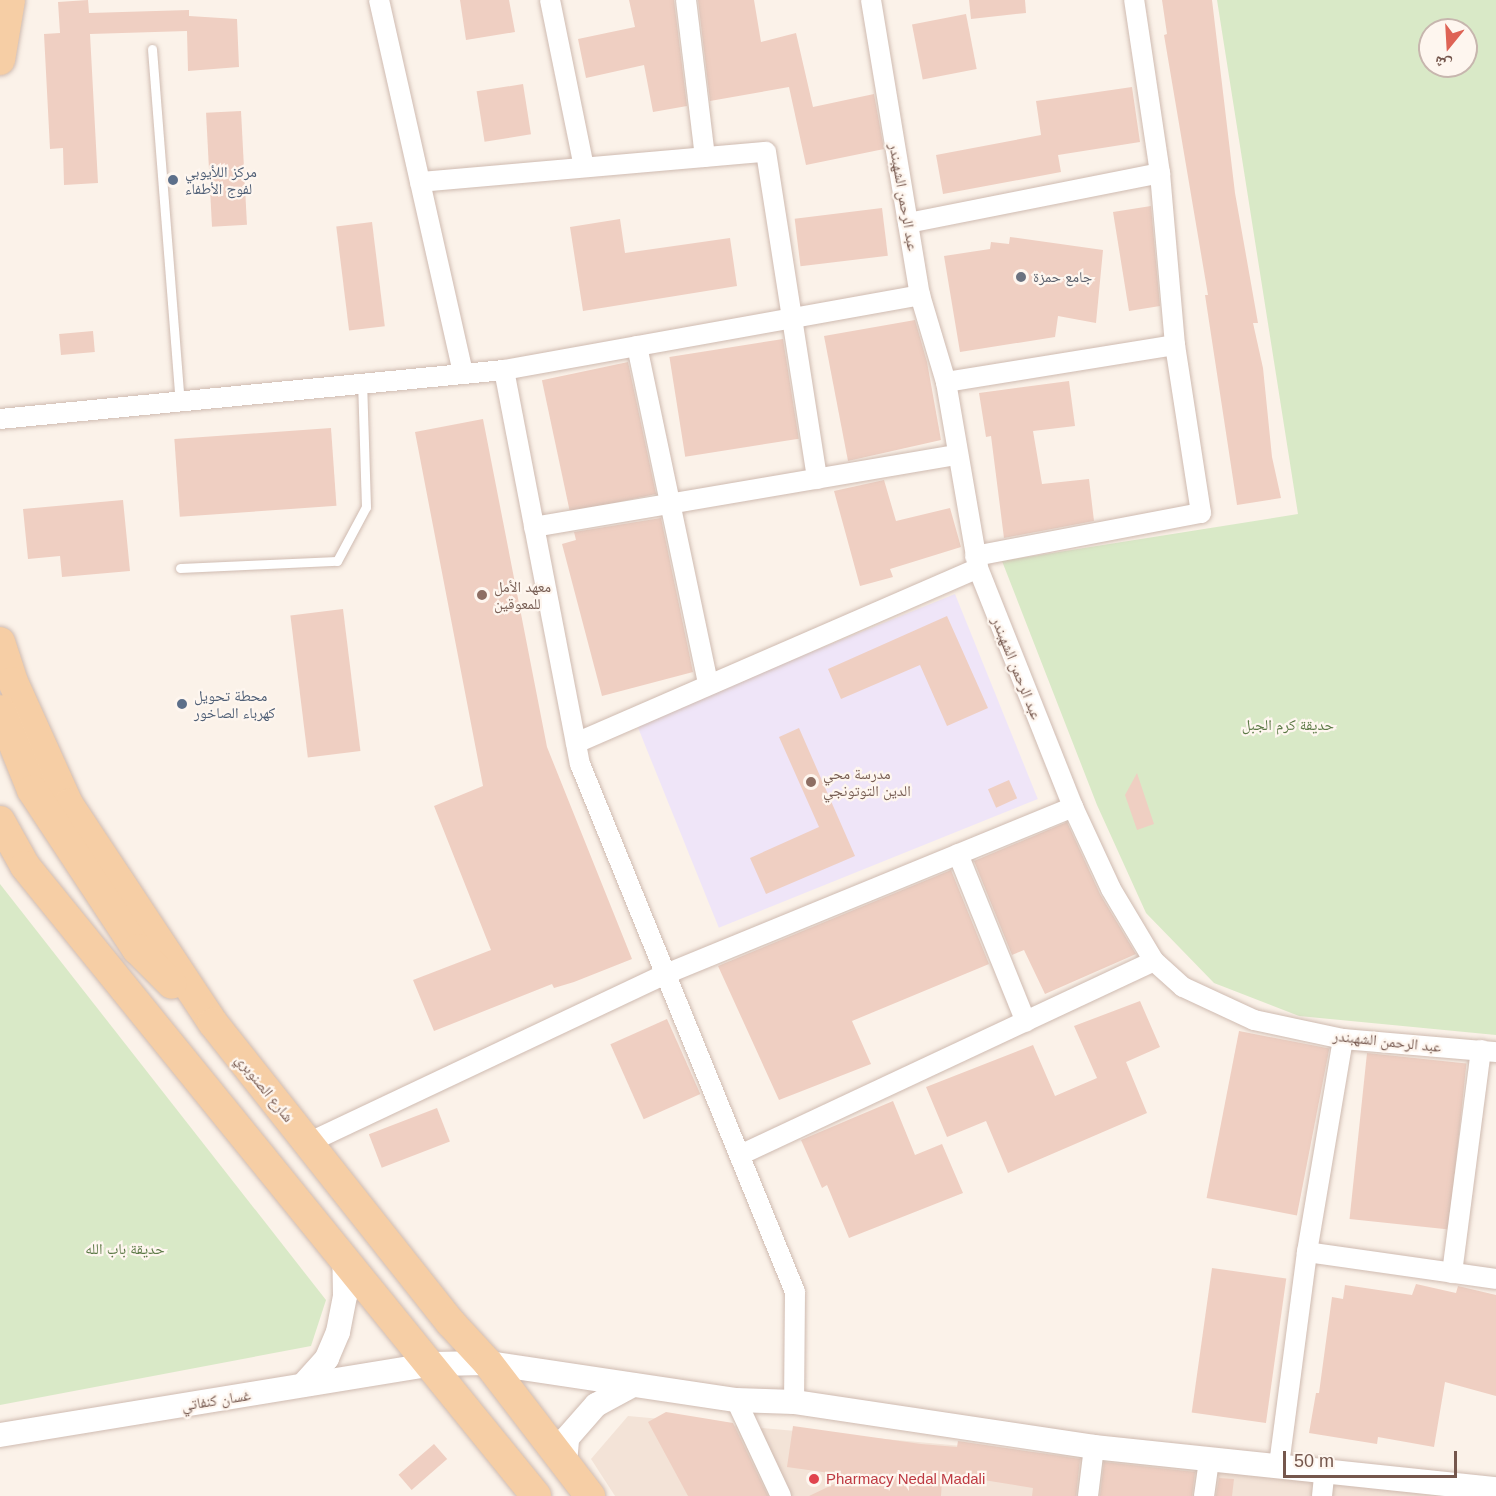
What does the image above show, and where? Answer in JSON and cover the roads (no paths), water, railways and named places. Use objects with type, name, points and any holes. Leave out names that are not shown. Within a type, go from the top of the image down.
[{"type":"main road","points":[[0,60],[10,0]]},
{"type":"main road","name":"شارع الصنوبري","points":[[0,642],[13,682],[68,804],[213,1023],[310,1142],[450,1322],[488,1363],[590,1496]]},
{"type":"main road","points":[[0,710],[32,790],[137,949],[213,1023]]},
{"type":"main road","points":[[0,750],[50,855],[161,1010],[174,1052]]},
{"type":"main road","points":[[0,821],[25,866],[174,1052],[432,1364],[536,1496]]},
{"type":"street","points":[[379,0],[463,374]]},
{"type":"street","points":[[550,0],[584,167]]},
{"type":"street","points":[[686,0],[705,156]]},
{"type":"street","name":"عبد الرحمن الشهبندر","points":[[871,0],[920,295],[946,382],[976,562],[1073,807],[1111,889],[1154,961],[1183,987],[1254,1020],[1343,1039],[1488,1051]]},
{"type":"street","points":[[576,743],[976,562],[1201,513],[1175,345],[1160,173],[1134,0]]},
{"type":"street","points":[[420,182],[766,152],[817,479]]},
{"type":"street","points":[[908,223],[1160,173]]},
{"type":"street","points":[[0,419],[504,370],[920,295]]},
{"type":"street","points":[[946,382],[1175,345]]},
{"type":"street","points":[[637,346],[708,684]]},
{"type":"street","points":[[504,370],[579,764],[795,1292],[794,1402]]},
{"type":"street","points":[[534,527],[957,455]]},
{"type":"street","points":[[310,1142],[666,974],[1073,807]]},
{"type":"street","points":[[958,854],[1026,1022]]},
{"type":"street","points":[[740,1155],[1154,961]]},
{"type":"street","points":[[1279,1465],[1307,1252],[1343,1039]]},
{"type":"street","points":[[1452,1273],[1488,1051]]},
{"type":"street","points":[[1307,1252],[1496,1279]]},
{"type":"street","points":[[303,1385],[327,1358],[338,1332],[345,1296],[344,1257]]},
{"type":"street","name":"غسان كنفاتي","points":[[0,1435],[432,1364],[488,1363],[736,1400],[794,1402],[1094,1447],[1325,1470],[1437,1489],[1496,1489]]},
{"type":"street","points":[[565,1463],[567,1438],[596,1405],[633,1386]]},
{"type":"street","points":[[736,1400],[781,1496]]},
{"type":"street","points":[[1088,1496],[1094,1447]]},
{"type":"street","points":[[1204,1496],[1209,1459]]},
{"type":"street","points":[[1322,1496],[1325,1470]]},
{"type":"lane","points":[[152,49],[180,401]]},
{"type":"lane","points":[[180,568],[337,561],[366,507],[362,383]]},
{"type":"place","name":"مركز اللأيوبي لفوج الأطفاء","points":[[173,180]]},
{"type":"place","name":"جامع حمزة","points":[[1021,277]]},
{"type":"place","name":"معهد الأمل للمعوقين","points":[[482,595]]},
{"type":"place","name":"محطة تحويل كهرباء الصاخور","points":[[182,704]]},
{"type":"place","name":"مدرسة محي الدين التوتونجي","points":[[811,782]]},
{"type":"place","name":"Pharmacy Nedal Madali","points":[[814,1479]]},
{"type":"park label","name":"حديقة كرم الجبل","points":[[1288,725]]},
{"type":"park label","name":"حديقة باب الله","points":[[125,1249]]}]
